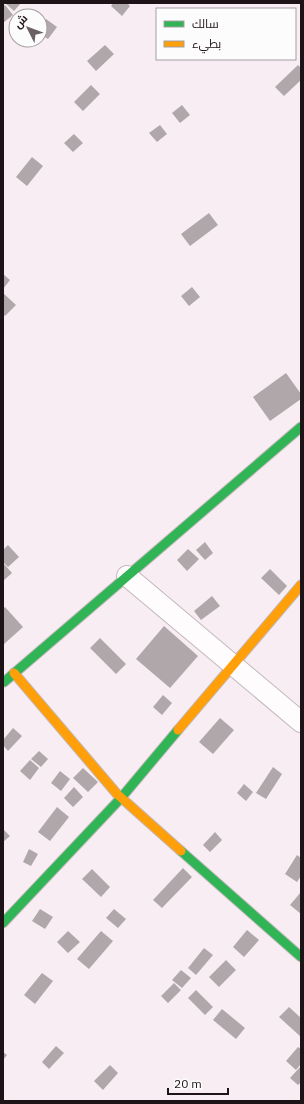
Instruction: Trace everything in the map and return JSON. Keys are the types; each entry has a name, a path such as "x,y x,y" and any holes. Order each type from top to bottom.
{"street":[{"path":"3,683 301,427"},
{"path":"127,576 301,722"},
{"path":"3,922 122,798 301,585"},
{"path":"14,673 122,798 301,958"}],"building":[{"path":"5,3 21,3 17,8 11,8"},
{"path":"113,3 127,3 130,6 122,16 111,6"},
{"path":"5,5 8,9 8,19 3,23 3,6"},
{"path":"48,20 57,27 48,39"},
{"path":"105,45 114,54 96,71 87,61"},
{"path":"298,65 301,68 301,80 284,96 275,87"},
{"path":"91,85 100,94 83,111 74,102"},
{"path":"182,105 190,115 180,123 172,113"},
{"path":"160,125 167,134 157,142 149,133"},
{"path":"74,134 83,143 73,152 64,143"},
{"path":"32,157 43,166 27,186 16,177"},
{"path":"209,213 218,225 190,246 181,234"},
{"path":"3,274 10,280 3,289"},
{"path":"192,287 200,297 189,306 181,296"},
{"path":"3,293 16,305 5,316 3,314"},
{"path":"286,373 301,394 301,399 270,421 253,397"},
{"path":"205,542 213,553 205,560 196,550"},
{"path":"8,545 19,557 8,567 3,562 3,550"},
{"path":"188,549 199,559 187,571 177,560"},
{"path":"3,563 12,573 3,581"},
{"path":"270,569 287,586 279,595 261,578"},
{"path":"212,596 220,606 201,620 194,611"},
{"path":"5,607 23,627 3,645 3,609"},
{"path":"164,626 198,656 170,688 136,659"},
{"path":"100,638 126,664 116,674 90,648"},
{"path":"163,695 172,703 162,715 153,707"},
{"path":"220,718 234,730 213,754 199,742"},
{"path":"13,728 22,736 8,751 3,745 3,740"},
{"path":"39,751 48,759 41,767 31,759"},
{"path":"30,760 39,768 30,780 20,771"},
{"path":"273,767 282,774 266,799 256,793"},
{"path":"83,768 98,782 88,792 73,778"},
{"path":"60,771 70,779 61,791 51,783"},
{"path":"244,784 253,792 246,801 237,793"},
{"path":"74,787 83,797 73,807 64,798"},
{"path":"57,807 69,817 50,841 38,832"},
{"path":"3,829 10,836 3,842"},
{"path":"215,832 222,840 210,852 203,845"},
{"path":"29,849 38,854 31,866 23,862"},
{"path":"297,855 301,858 301,876 297,882 285,874"},
{"path":"183,868 192,877 162,908 153,900"},
{"path":"92,869 110,887 101,897 82,879"},
{"path":"301,892 301,914 290,905"},
{"path":"40,909 53,917 45,929 32,921"},
{"path":"114,909 126,919 118,928 106,918"},
{"path":"247,930 259,940 244,957 233,947"},
{"path":"68,931 80,942 68,953 57,942"},
{"path":"101,931 113,941 89,969 77,959"},
{"path":"204,948 213,955 196,975 188,968"},
{"path":"226,960 236,970 219,987 209,977"},
{"path":"181,970 191,978 182,988 172,980"},
{"path":"42,973 53,981 35,1004 24,995"},
{"path":"174,983 181,990 168,1003 161,996"},
{"path":"196,990 213,1007 205,1015 188,998"},
{"path":"289,1007 301,1018 301,1037 279,1017"},
{"path":"222,1009 245,1028 236,1039 213,1020"},
{"path":"56,1046 64,1053 49,1069 42,1062"},
{"path":"298,1047 301,1049 301,1064 296,1070 286,1061"},
{"path":"3,1052 7,1055 3,1060"},
{"path":"110,1065 118,1073 103,1090 94,1081"},
{"path":"301,1066 301,1082 298,1085 290,1078"}],"traffic: fast":[{"path":"4,682 301,427"},
{"path":"3,923 121,798 178,730"},
{"path":"181,851 301,957"}],"traffic: slow":[{"path":"178,730 301,585"},
{"path":"14,673 117,794 181,851"}]}
